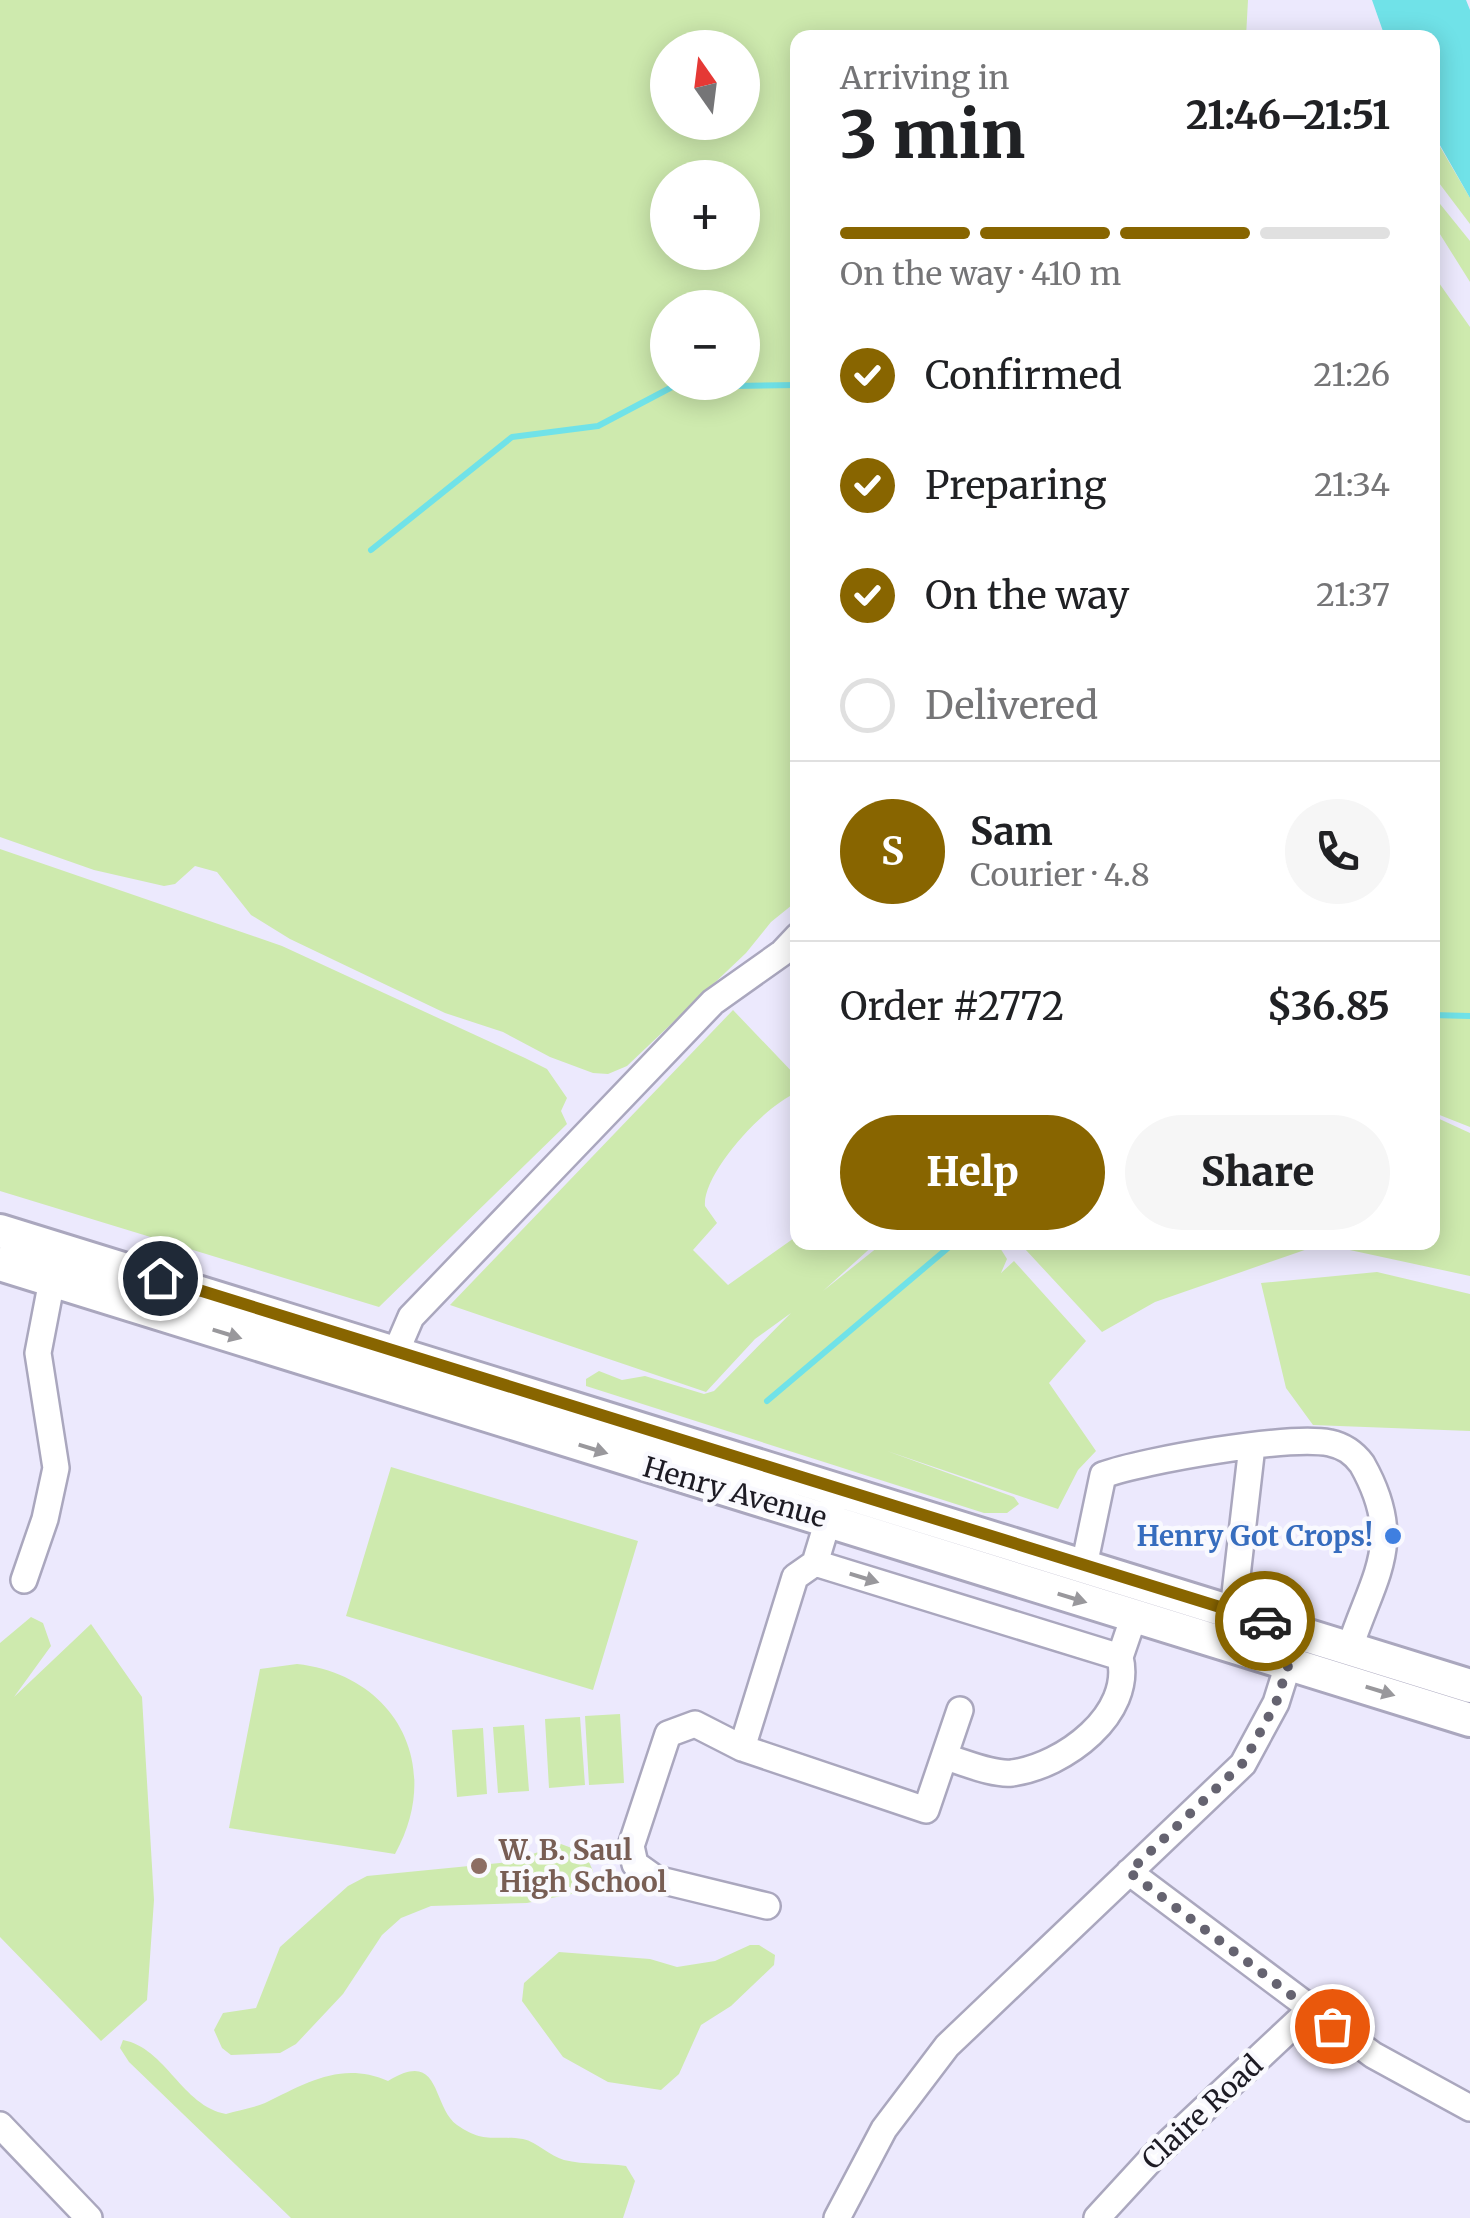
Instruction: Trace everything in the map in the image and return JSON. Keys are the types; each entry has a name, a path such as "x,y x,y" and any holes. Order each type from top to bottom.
{"main road":[{"name":"Henry Avenue","path":"0,1231 389,1368 833,1504 1084,1566 1233,1611 1294,1647 1470,1720"},
{"name":"Henry Avenue","path":"0,1264 389,1368"},
{"name":"Henry Avenue","path":"833,1504 1134,1616 1294,1647 1350,1648 1470,1686"}],"street":[{"path":"389,1368 411,1318 713,1002 790,950"},
{"path":"24,1580 54,1487 53,1447 38,1353 52,1280"},
{"path":"1084,1566 1103,1475 1135,1465 1252,1446 1332,1443 1355,1455 1368,1476 1385,1553 1350,1648"},
{"path":"1233,1611 1252,1446"},
{"path":"742,1748 795,1577 815,1564 833,1504"},
{"path":"815,1564 1120,1657"},
{"path":"944,1756 1007,1774 1042,1766 1107,1717 1123,1691 1120,1657 1134,1616"},
{"path":"837,2218 878,2138 927,2070 983,2009 1244,1762 1276,1703 1294,1647"},
{"path":"767,1906 656,1879 635,1864 632,1856 668,1734 695,1724 742,1748 926,1810 960,1710"},
{"path":"1129,1872 1390,2066 1470,2108"},
{"name":"Claire Road","path":"1097,2218 1154,2156 1311,2009"},
{"path":"0,2125 89,2218"}],"green space":[{"path":"0,0 1248,0 1246,30 790,30 790,907 627,1066 608,1074 593,1073 550,1057 503,1032 445,1013 290,939 251,915 217,872 195,866 175,884 164,886 94,870 0,837"},
{"path":"1440,147 1470,198 1470,224 1440,184"},
{"path":"1440,204 1470,241 1470,282 1440,234"},
{"path":"1440,284 1470,327 1470,1127 1440,1115"},
{"path":"0,849 282,946 525,1058 547,1069 567,1098 561,1111 567,1124 379,1307 0,1191"},
{"path":"733,1010 790,1070 790,1096 754,1124 725,1158 707,1192 705,1206 717,1223 693,1250 728,1285 790,1241 790,1250 868,1250 823,1291 874,1250 1001,1250 1007,1259 1001,1273 1014,1261 1086,1341 1049,1383 1096,1451 1078,1470 1058,1509 887,1451 1014,1497 1019,1504 1007,1513 984,1513 586,1386 586,1379 599,1371 622,1380 645,1376 704,1394 714,1391 791,1313 755,1339 706,1392 450,1305"},
{"path":"1440,1119 1470,1133 1470,1276 1350,1250 1440,1250"},
{"path":"1026,1250 1305,1250 1155,1302 1102,1332"},
{"path":"1377,1272 1470,1294 1470,1431 1313,1425 1286,1388 1261,1283"},
{"path":"391,1467 638,1541 593,1690 346,1616"},
{"path":"31,1617 43,1623 51,1646 14,1697 91,1624 142,1697 154,1900 147,2000 101,2041 0,1937 0,1643"},
{"path":"297,1664 332,1672 361,1686 384,1706 402,1730 412,1758 414,1789 409,1821 395,1854 229,1828 260,1669"},
{"path":"620,1714 624,1783 589,1785 585,1716"},
{"path":"580,1717 585,1785 549,1788 545,1719"},
{"path":"524,1725 529,1791 498,1793 493,1727"},
{"path":"483,1728 487,1794 457,1797 452,1730"},
{"path":"561,1844 585,1853 593,1871 581,1892 527,1903 431,1906 401,1918 382,1935 343,1994 296,2044 280,2053 231,2055 222,2048 214,2030 223,2013 256,2008 280,1947 348,1886 367,1876 510,1862"},
{"path":"750,1945 759,1945 775,1955 774,1965 731,2006 701,2025 679,2074 661,2090 608,2082 563,2057 522,2001 524,1983 559,1952 650,1959 677,1967 715,1961"},
{"path":"123,2040 151,2054 197,2100 226,2114 260,2105 325,2077 355,2073 388,2081 418,2071 427,2075 449,2116 466,2131 482,2137 523,2139 564,2160 626,2166 635,2181 623,2218 291,2218 129,2062 120,2048"}],"water":[{"path":"1372,0 1466,0 1470,10 1470,198 1440,145 1440,30 1383,30"}],"waterway":[{"path":"371,550 512,437 598,426 672,387 790,385"},
{"path":"1440,1015 1470,1016"},
{"path":"767,1401 946,1250"}],"way so far":[{"path":"1265,1621 1299,1632 1262,1733 1230,1778 1129,1872 1332,2026"}],"place":[{"name":"Henry Got Crops!","path":"1393,1536"},
{"name":"W. B. Saul High School","path":"479,1866"}],"route":[{"path":"160,1278 1265,1621"}]}
